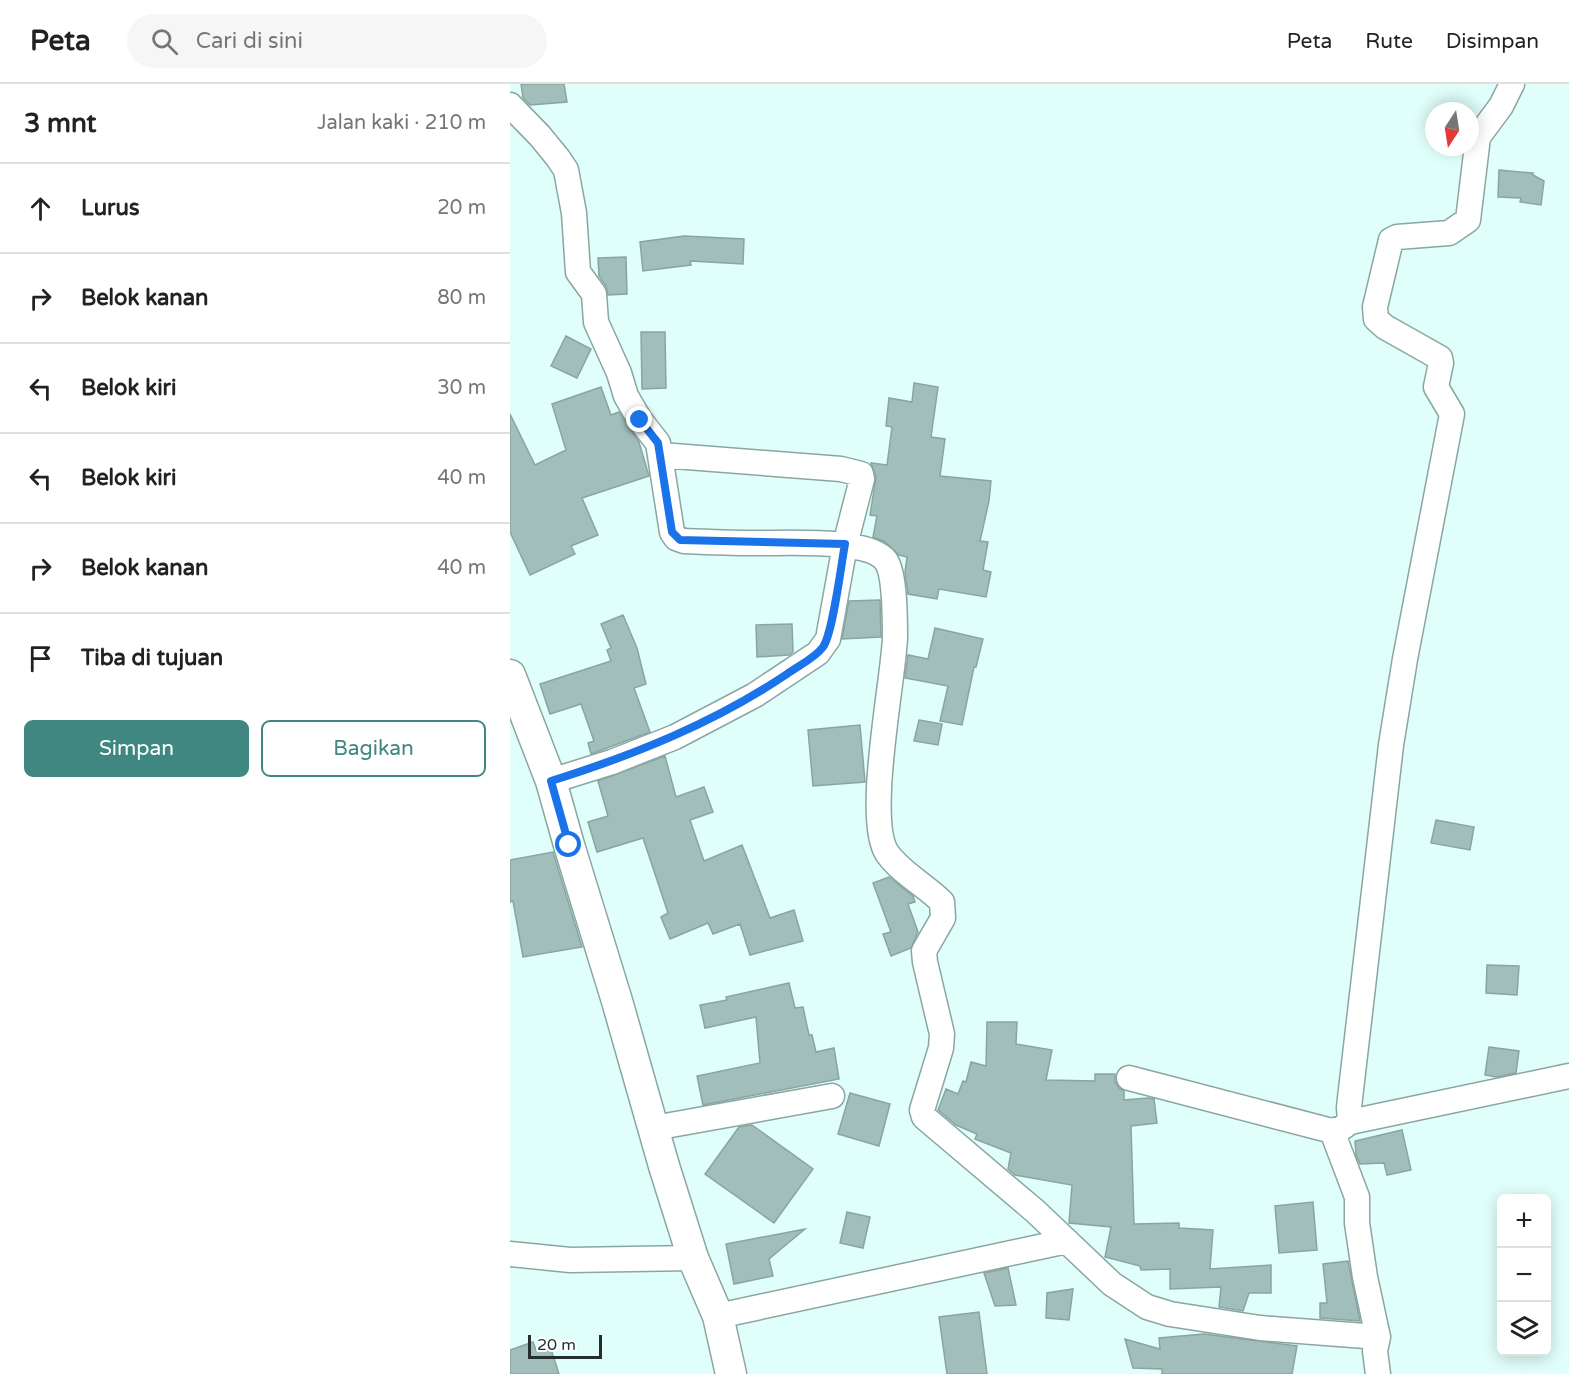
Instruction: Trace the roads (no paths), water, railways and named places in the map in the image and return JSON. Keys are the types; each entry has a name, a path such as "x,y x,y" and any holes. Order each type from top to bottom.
{"street":[{"path":"1378,1374 1376,1351 1378,1337 1357,1223 1357,1197 1341,1127 1349,1107 1391,745 1405,659 1452,414 1436,387 1440,358 1384,327 1376,319 1375,307 1391,240 1449,233 1468,220 1478,137 1501,106 1512,84"},
{"path":"510,105 552,150 566,170 574,213 578,272 594,294 596,322 619,373 626,396 640,420 653,435 661,455 672,532 680,540 845,544 870,552 884,559 888,564 895,613 894,649 879,802 882,837 886,851 896,864 942,902 943,918 924,951 942,1034 941,1048 922,1110 924,1117 1067,1241 1112,1284 1147,1306 1170,1314 1260,1328 1378,1337"},
{"path":"551,781 612,762 675,737 755,695 818,653 828,639 845,544 862,478 854,472 661,455"},
{"path":"510,675 551,781 693,1258 718,1316 731,1374"},
{"path":"1129,1078 1341,1127 1569,1076"},
{"path":"654,1128 831,1096"},
{"path":"718,1316 1067,1241"},
{"path":"510,1254 570,1260 693,1258"}]}
